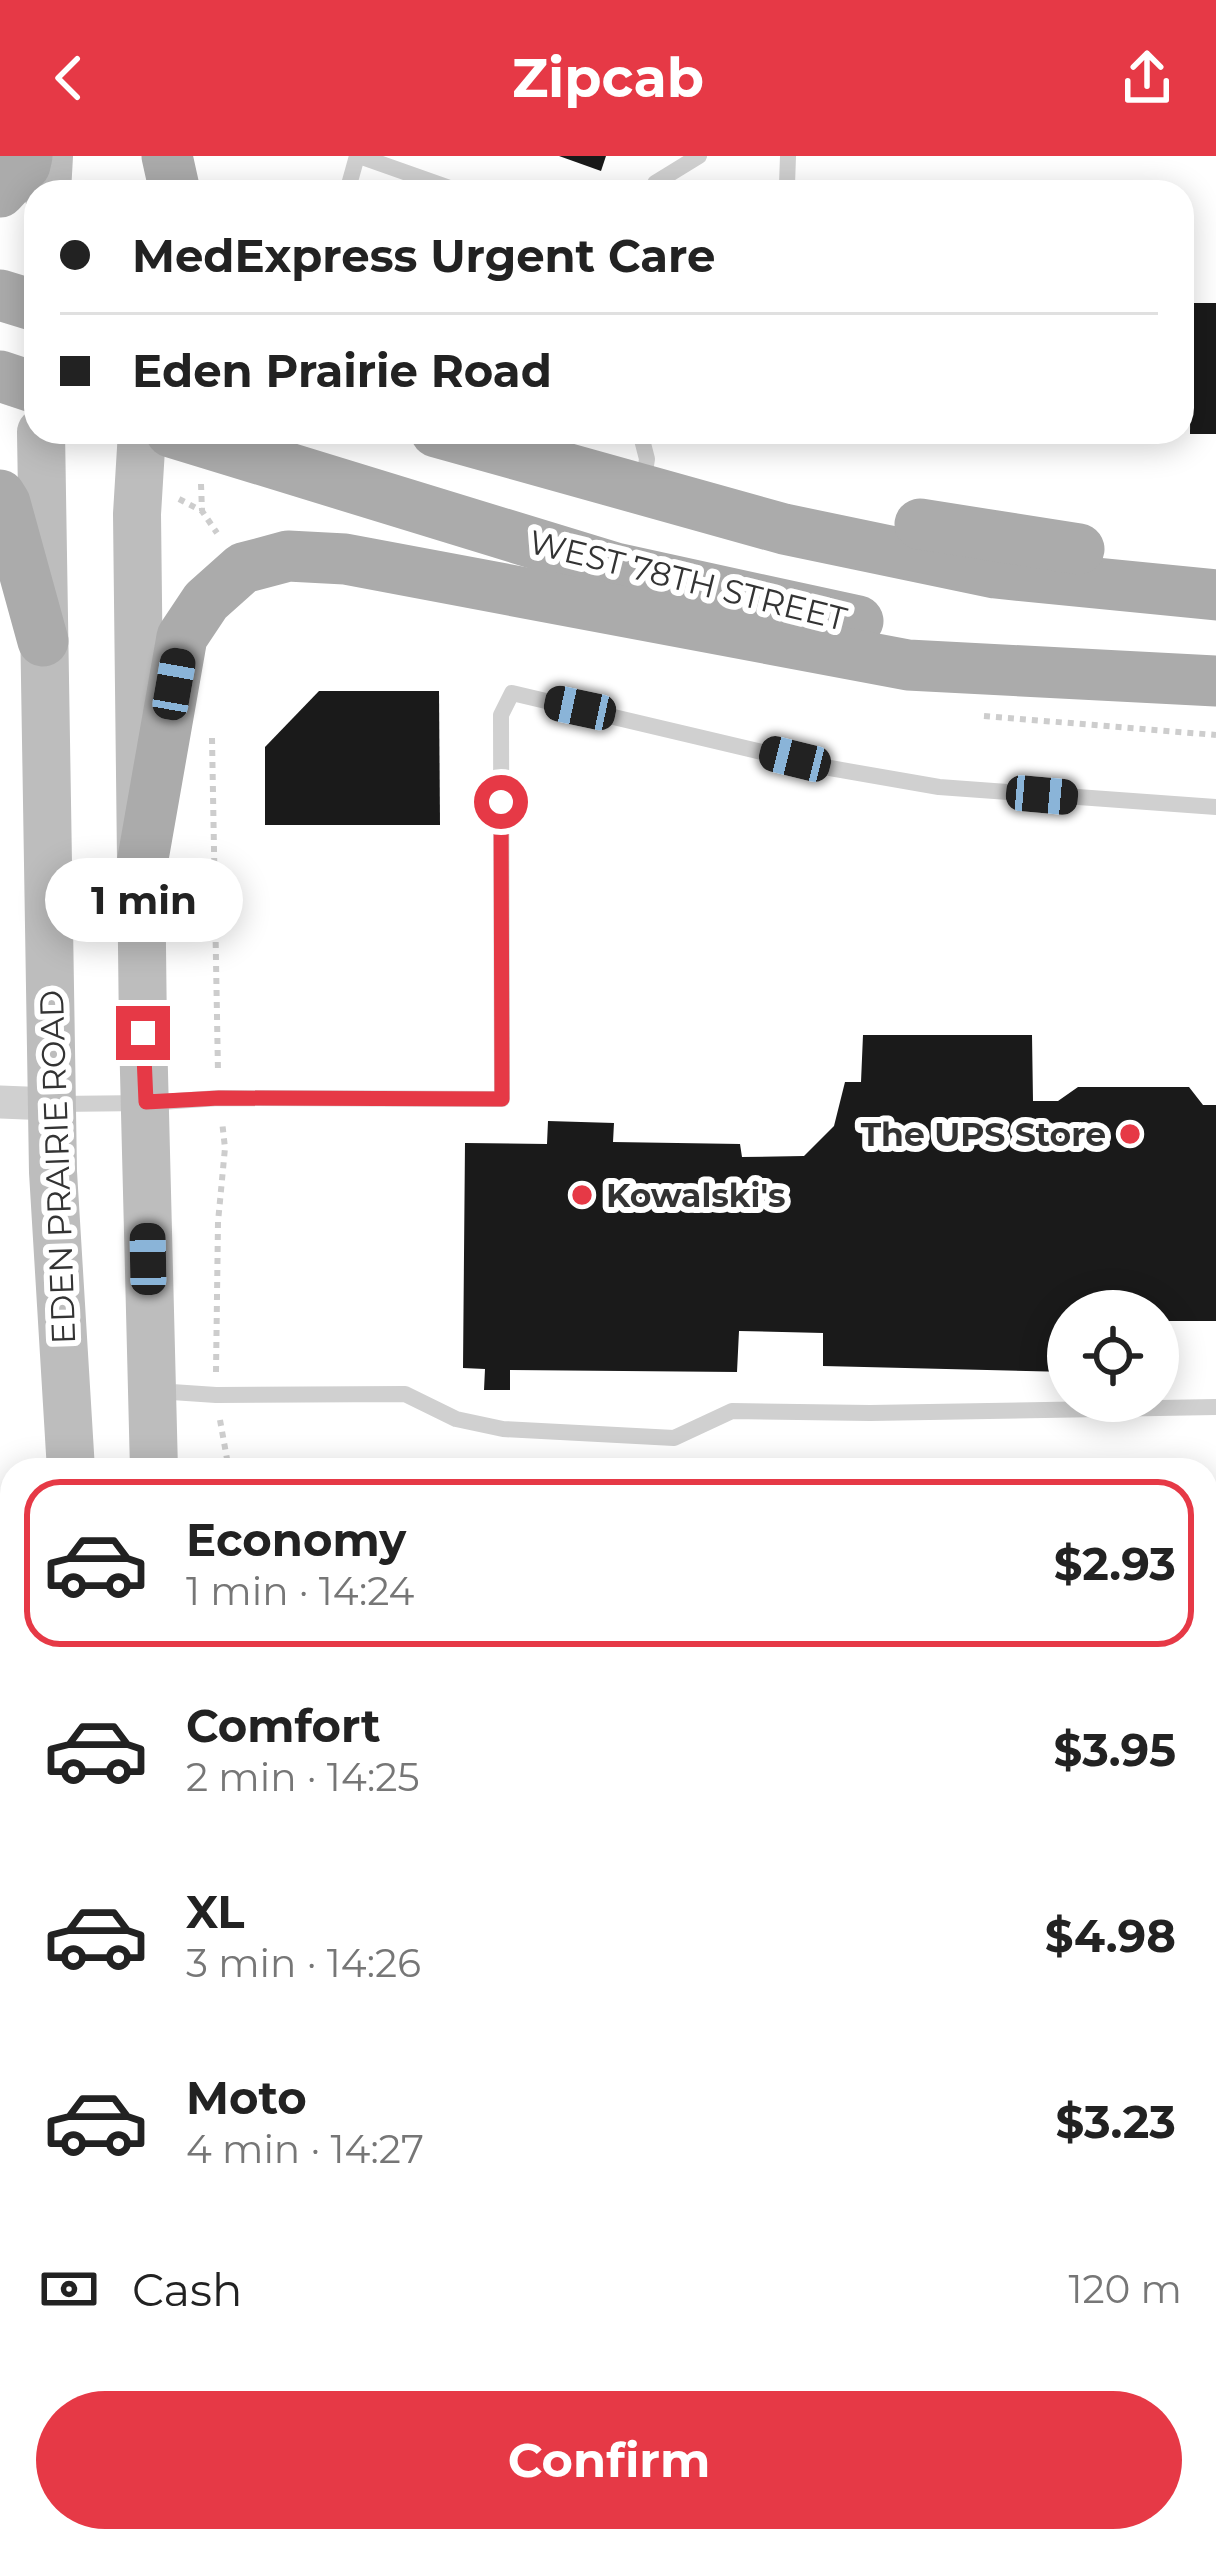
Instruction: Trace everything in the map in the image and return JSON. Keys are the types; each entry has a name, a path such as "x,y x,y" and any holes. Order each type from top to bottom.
{"main road":[{"path":"0,192 25,165 27,156"},
{"name":"EDEN PRAIRIE ROAD","path":"41,444 53,1172 69,1458"},
{"path":"141,444 137,514 141,870 153,1458"},
{"name":"WEST 78TH STREET","path":"210,444 615,568 1014,652 1216,681"},
{"path":"522,444 643,461 784,529 995,573 1216,595"},
{"path":"584,444 882,518 1216,571"},
{"path":"0,495 43,641"},
{"path":"141,870 182,637 206,601 243,568 288,556 345,559 908,665 1216,681"}],"street":[{"path":"0,1102 52,1104"}],"lane":[{"path":"358,156 427,180"},
{"path":"661,180 698,156"},
{"path":"52,1104 219,1098 502,1099 501,715 512,693 830,768 939,787 1216,807"},
{"path":"150,1391 404,1394 456,1419 503,1429 674,1438 732,1411 1216,1407"}],"path":[{"path":"212,729 219,1098 225,1148 218,1222 216,1395 227,1458"}],"building":[{"path":"559,156 606,156 601,171"},
{"path":"1194,303 1216,303 1216,434 1194,434"},
{"path":"319,691 439,691 440,825 265,825 265,747"},
{"path":"863,1035 1032,1035 1033,1101 1058,1101 1078,1087 1189,1087 1203,1105 1216,1105 1216,1321 1179,1321 1179,1290 1047,1290 1047,1371 823,1366 823,1333 739,1331 737,1372 510,1370 510,1390 484,1390 485,1369 463,1368 465,1143 547,1144 548,1121 614,1123 613,1142 740,1144 742,1157 804,1156 834,1126 845,1082 861,1082"}],"place":[{"name":"The UPS Store","path":"1130,1134"},
{"name":"Kowalski's","path":"582,1195"}],"route":[{"path":"143,1033 146,1102 502,1099 501,802"}]}
